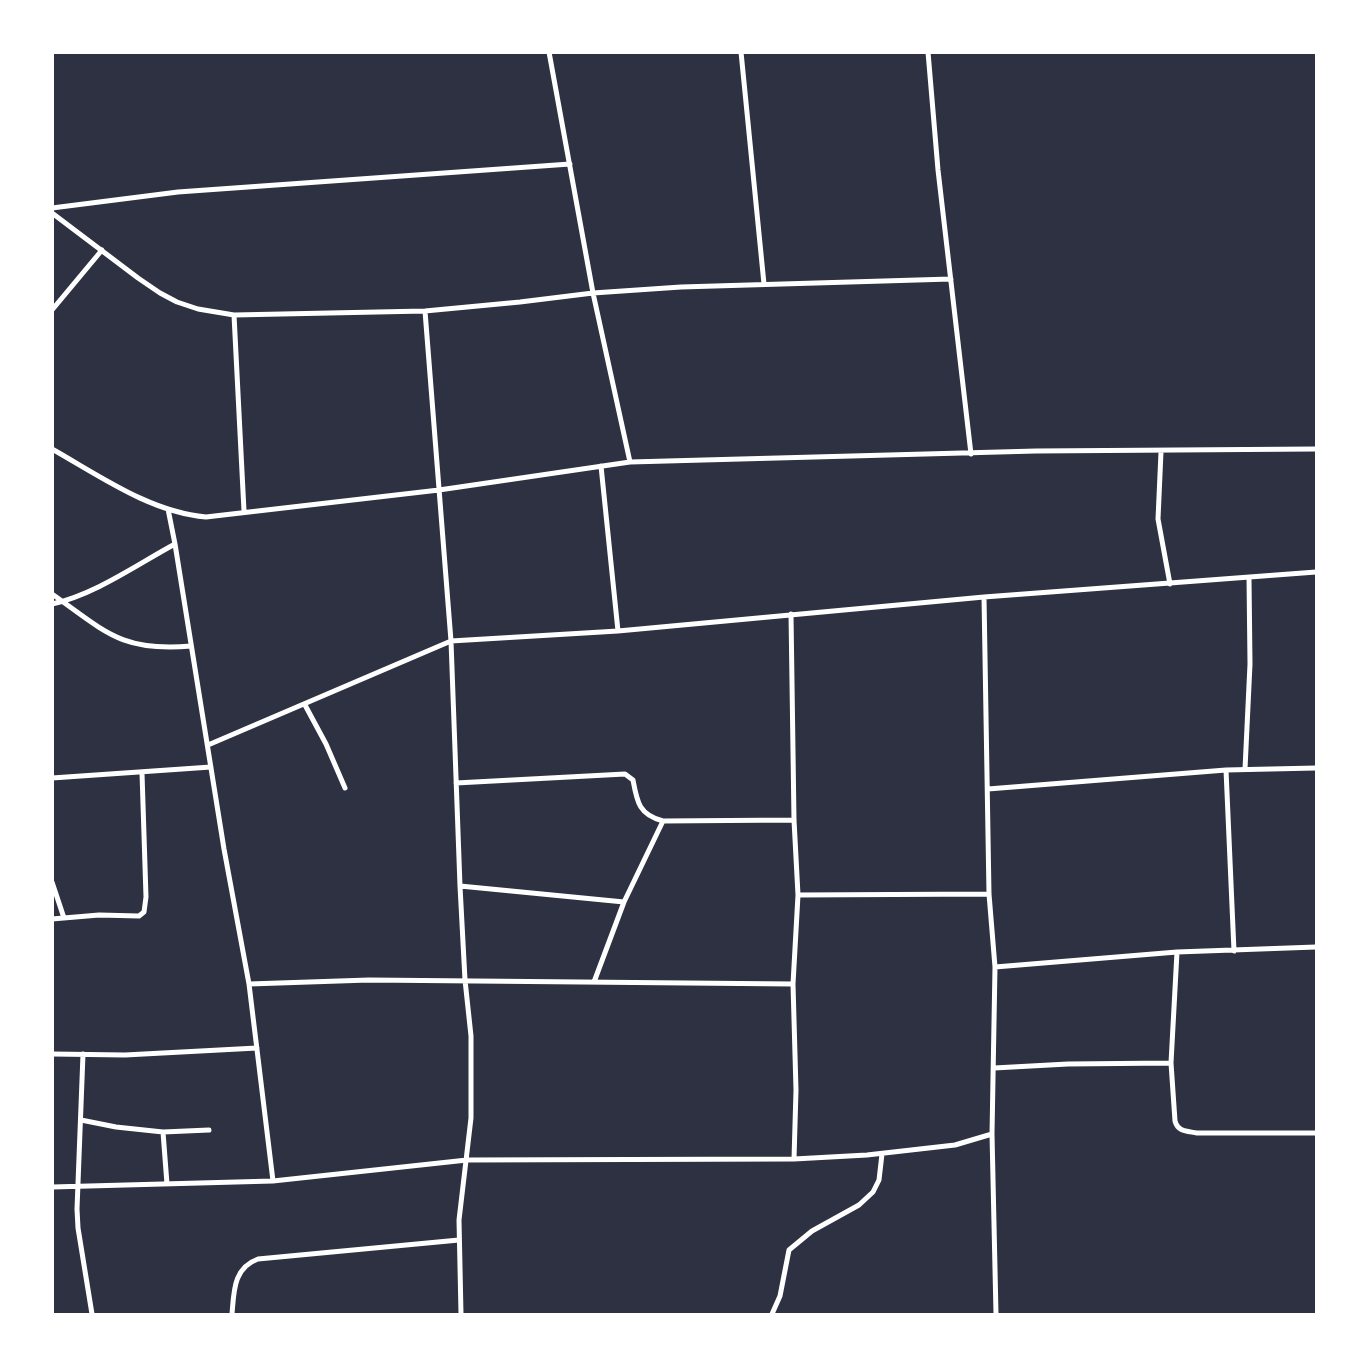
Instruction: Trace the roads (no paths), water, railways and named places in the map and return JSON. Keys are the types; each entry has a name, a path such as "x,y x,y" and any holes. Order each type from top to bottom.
{"street":[{"path":"549,52 593,293 630,462"},
{"path":"741,52 764,284"},
{"path":"928,52 938,170 971,454"},
{"path":"52,208 178,192 570,164"},
{"path":"52,213 138,278 177,302 198,309 234,315 425,311 593,293 764,284 951,279"},
{"path":"52,310 102,250"},
{"path":"425,311 451,641 460,886 465,980 471,1036 472,1095 460,1203 461,1314"},
{"path":"234,315 244,511"},
{"path":"52,449 135,494 168,509 206,517 439,490 630,462 811,456 1317,449"},
{"path":"1161,452 1158,519 1170,584"},
{"path":"601,466 618,631"},
{"path":"168,509 226,860 249,984 273,1181"},
{"path":"52,604 63,602 104,584 175,544"},
{"path":"208,745 451,641 618,631 984,597 1317,572"},
{"path":"1245,769 1250,664 1249,578"},
{"path":"52,594 107,634 119,640 156,647 191,645"},
{"path":"984,597 989,894 995,967 993,1134 996,1314"},
{"path":"791,614 794,820 798,895 793,984 796,1090 794,1160"},
{"path":"305,705 326,744 345,788"},
{"path":"52,778 211,767"},
{"path":"988,789 1226,770 1317,768"},
{"path":"1226,770 1234,951"},
{"path":"52,919 99,915 139,916 145,911 142,773"},
{"path":"456,783 625,774 633,780 635,798 640,806 650,816 663,821 794,820"},
{"path":"594,982 624,902 663,821"},
{"path":"52,882 64,918"},
{"path":"460,886 624,902"},
{"path":"798,895 989,894"},
{"path":"995,967 1177,952 1317,947"},
{"path":"1177,952 1171,1063 1175,1121 1182,1130 1197,1133 1317,1133"},
{"path":"249,984 369,980 793,984"},
{"path":"52,1054 137,1055 257,1048"},
{"path":"83,1054 78,1228 92,1314"},
{"path":"994,1068 1068,1064 1171,1063"},
{"path":"81,1120 116,1127 163,1132 209,1130"},
{"path":"163,1132 167,1184"},
{"path":"52,1187 273,1181 466,1160 794,1160 882,1154 955,1145 993,1134"},
{"path":"772,1314 780,1296 785,1259 789,1250 812,1231 859,1205 873,1192 879,1180 882,1154"},
{"path":"232,1314 238,1274 246,1265 258,1259 459,1240"}]}
